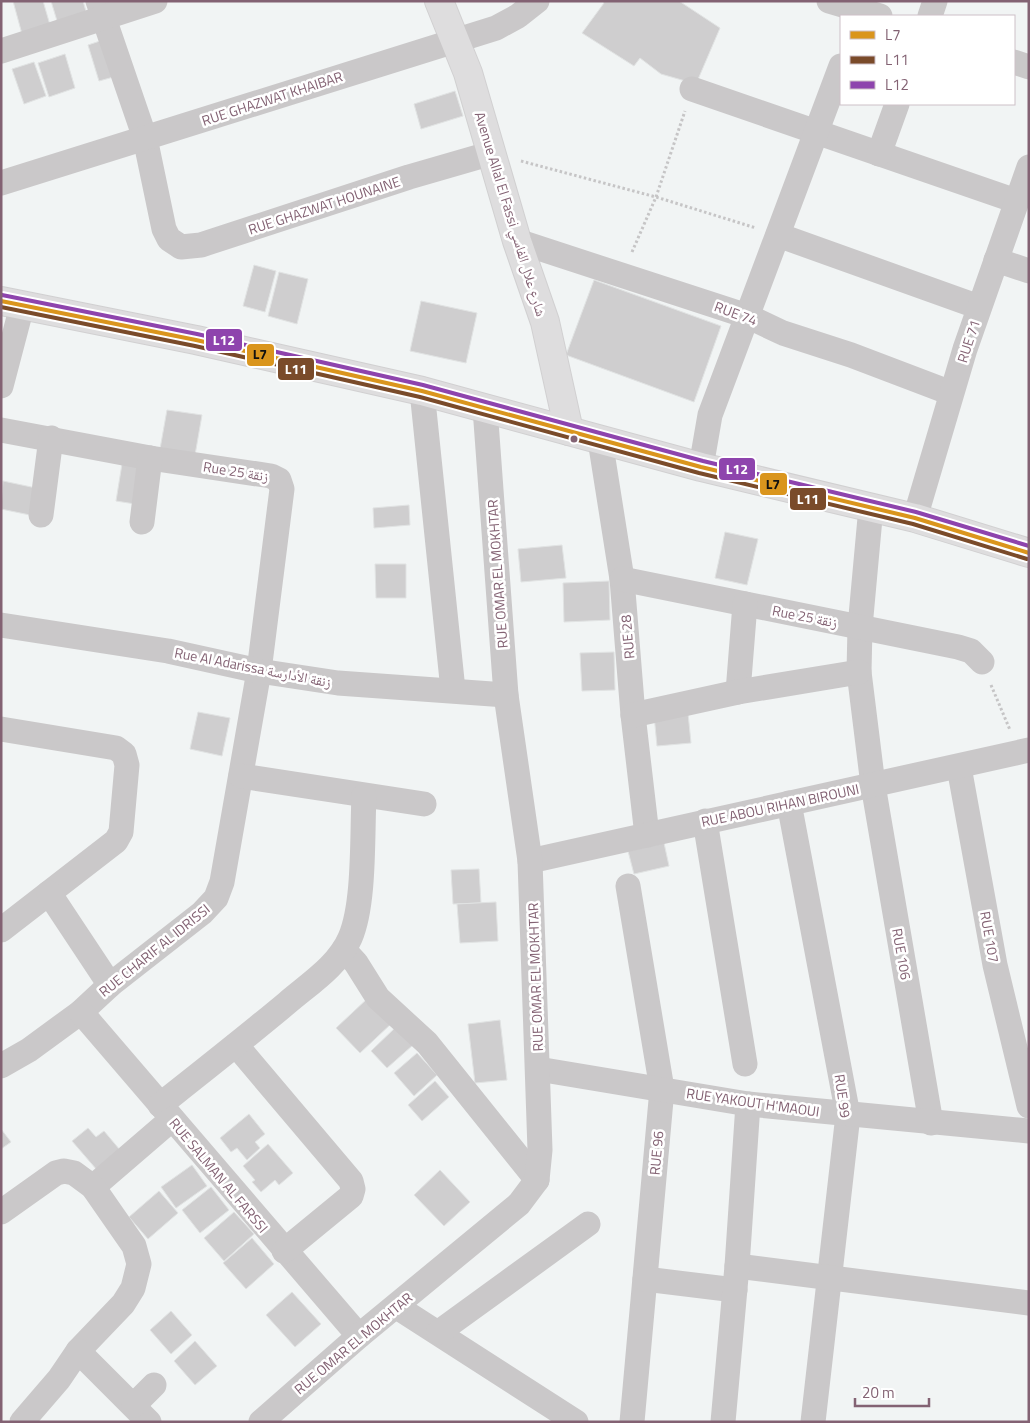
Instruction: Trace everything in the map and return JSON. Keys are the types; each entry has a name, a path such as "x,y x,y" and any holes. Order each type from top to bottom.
{"main road":[{"name":"Avenue Allal El Fassi شارع علال الفاسي","path":"440,1 456,40 492,153 517,241 545,322 569,431"},
{"path":"12,303 196,340 422,391 701,467 915,518 1029,553"}],"street":[{"path":"1,51 101,10 155,1"},
{"name":"RUE GHAZWAT KHAIBAR","path":"1,183 496,28 518,16 537,1"},
{"path":"930,15 935,1"},
{"path":"835,2 867,14"},
{"path":"101,10 145,138"},
{"path":"1015,62 1029,67"},
{"path":"701,467 710,415 840,69"},
{"path":"692,89 1016,200"},
{"path":"879,154 897,105"},
{"name":"RUE GHAZWAT HOUNAINE","path":"145,138 164,229 175,245 188,248 361,192 492,153"},
{"name":"RUE 71","path":"915,518 951,394 979,307 1028,171"},
{"path":"778,235 979,307"},
{"name":"RUE 74","path":"517,241 747,316 782,332 851,355 951,394"},
{"path":"996,260 1029,271"},
{"path":"1,386 12,303"},
{"path":"422,391 453,690"},
{"name":"RUE OMAR EL MOKHTAR","path":"269,1419 359,1336 519,1204 537,1180 540,1150 530,861 506,695 485,408"},
{"name":"Rue 25 زنقة","path":"1,430 150,458 271,476 280,482 282,489 259,671"},
{"path":"41,515 51,438"},
{"name":"RUE 28","path":"600,440 622,579 633,715 648,835"},
{"path":"142,522 150,458"},
{"name":"RUE 106","path":"871,507 860,627 859,672 874,785 931,1123"},
{"name":"Rue 25 زنقة","path":"622,579 958,647 971,651 982,662"},
{"path":"738,692 745,604"},
{"name":"Rue Al Adarissa زنقة الأدارسة","path":"1,625 168,651 259,671 338,683 506,695"},
{"name":"RUE CHARIF AL IDRISSI","path":"1,1066 29,1050 81,1012 110,985 202,913 216,898 222,882 259,671"},
{"path":"633,715 738,692 859,672"},
{"path":"1,729 116,748 126,758 119,838 111,847 1,930"},
{"name":"RUE ABOU RIHAN BIROUNI","path":"530,861 1024,752"},
{"name":"RUE 107","path":"959,767 994,965 1029,1106"},
{"path":"241,776 424,804"},
{"path":"93,1187 166,1112 236,1045 328,968 344,950 353,929 358,902 364,796"},
{"name":"RUE 99","path":"789,803 848,1115 813,1422"},
{"path":"705,821 745,1064"},
{"name":"RUE 96","path":"628,886 662,1088 632,1422"},
{"path":"49,893 110,985"},
{"path":"344,950 356,963 378,998 427,1043 537,1180"},
{"name":"RUE SALMAN AL FARSSI","path":"81,1012 284,1251 359,1336"},
{"path":"236,1045 351,1181 353,1189 351,1196 284,1251"},
{"name":"RUE YAKOUT H'MAOUI","path":"538,1069 662,1088 748,1104 1029,1131"},
{"path":"723,1422 737,1266 748,1104"},
{"path":"1,1212 56,1173 64,1171 74,1173 93,1187 134,1246 139,1264 133,1288 122,1304 78,1351 59,1379 22,1422"},
{"path":"439,1332 588,1224"},
{"path":"737,1266 1029,1303"},
{"path":"645,1279 735,1290"},
{"path":"397,1306 576,1422"},
{"path":"78,1351 141,1413 154,1385"}],"path":[{"path":"623,275 656,197 692,89"},
{"path":"492,153 656,197 778,235"},
{"path":"982,662 1024,752"}],"building":[{"path":"13,1 43,1 50,25 22,34"},
{"path":"51,1 83,1 87,15 58,24"},
{"path":"602,1 679,1 720,28 696,84 661,74 640,58 634,66 582,33 604,3"},
{"path":"106,39 117,76 99,81 88,45"},
{"path":"65,54 75,88 49,97 38,63"},
{"path":"34,62 46,96 24,104 12,69"},
{"path":"455,91 463,116 421,129 414,104"},
{"path":"254,265 276,271 265,312 243,306"},
{"path":"279,272 308,279 297,324 268,316"},
{"path":"594,280 721,326 694,402 566,355"},
{"path":"421,301 477,313 466,363 410,351"},
{"path":"167,410 202,415 195,455 160,449"},
{"path":"122,464 142,467 135,504 116,501"},
{"path":"3,481 36,488 30,515 1,509"},
{"path":"409,505 410,525 374,528 373,508"},
{"path":"725,532 758,539 747,585 715,578"},
{"path":"562,545 566,578 521,582 518,549"},
{"path":"375,564 406,564 406,598 376,598"},
{"path":"609,581 610,620 564,622 563,583"},
{"path":"614,652 615,690 582,691 580,653"},
{"path":"198,712 230,718 222,756 190,749"},
{"path":"688,713 691,743 657,746 654,715"},
{"path":"664,843 669,866 634,874 628,851"},
{"path":"479,869 481,903 453,904 451,870"},
{"path":"496,902 498,941 460,943 457,904"},
{"path":"368,998 392,1023 360,1053 336,1028"},
{"path":"500,1020 507,1080 475,1083 468,1024"},
{"path":"396,1027 413,1045 387,1068 371,1051"},
{"path":"417,1053 437,1075 414,1096 394,1073"},
{"path":"435,1081 449,1097 422,1121 408,1105"},
{"path":"249,1114 265,1134 255,1142 260,1148 247,1160 237,1148 231,1152 220,1138"},
{"path":"88,1128 96,1137 104,1131 120,1150 97,1170 72,1141"},
{"path":"1,1129 11,1142 1,1149"},
{"path":"268,1144 293,1173 279,1185 275,1180 261,1192 252,1182 255,1180 243,1166"},
{"path":"192,1165 207,1186 176,1208 161,1187"},
{"path":"440,1170 470,1202 444,1226 414,1195"},
{"path":"211,1187 229,1210 200,1233 182,1210"},
{"path":"159,1191 178,1213 148,1239 129,1217"},
{"path":"234,1212 254,1234 224,1261 204,1238"},
{"path":"252,1238 274,1264 246,1289 223,1263"},
{"path":"292,1292 321,1324 295,1347 266,1315"},
{"path":"171,1311 192,1335 171,1354 150,1330"},
{"path":"195,1341 217,1366 195,1385 174,1361"}],"transit line":[{"name":"L12","path":"2,295 197,334 423,385 703,461 916,512 1029,546"},
{"name":"L7","path":"1,301 196,340 422,391 701,467 915,518 1029,553"},
{"name":"L11","path":"1,307 195,346 420,397 699,473 913,524 1027,559"}]}
